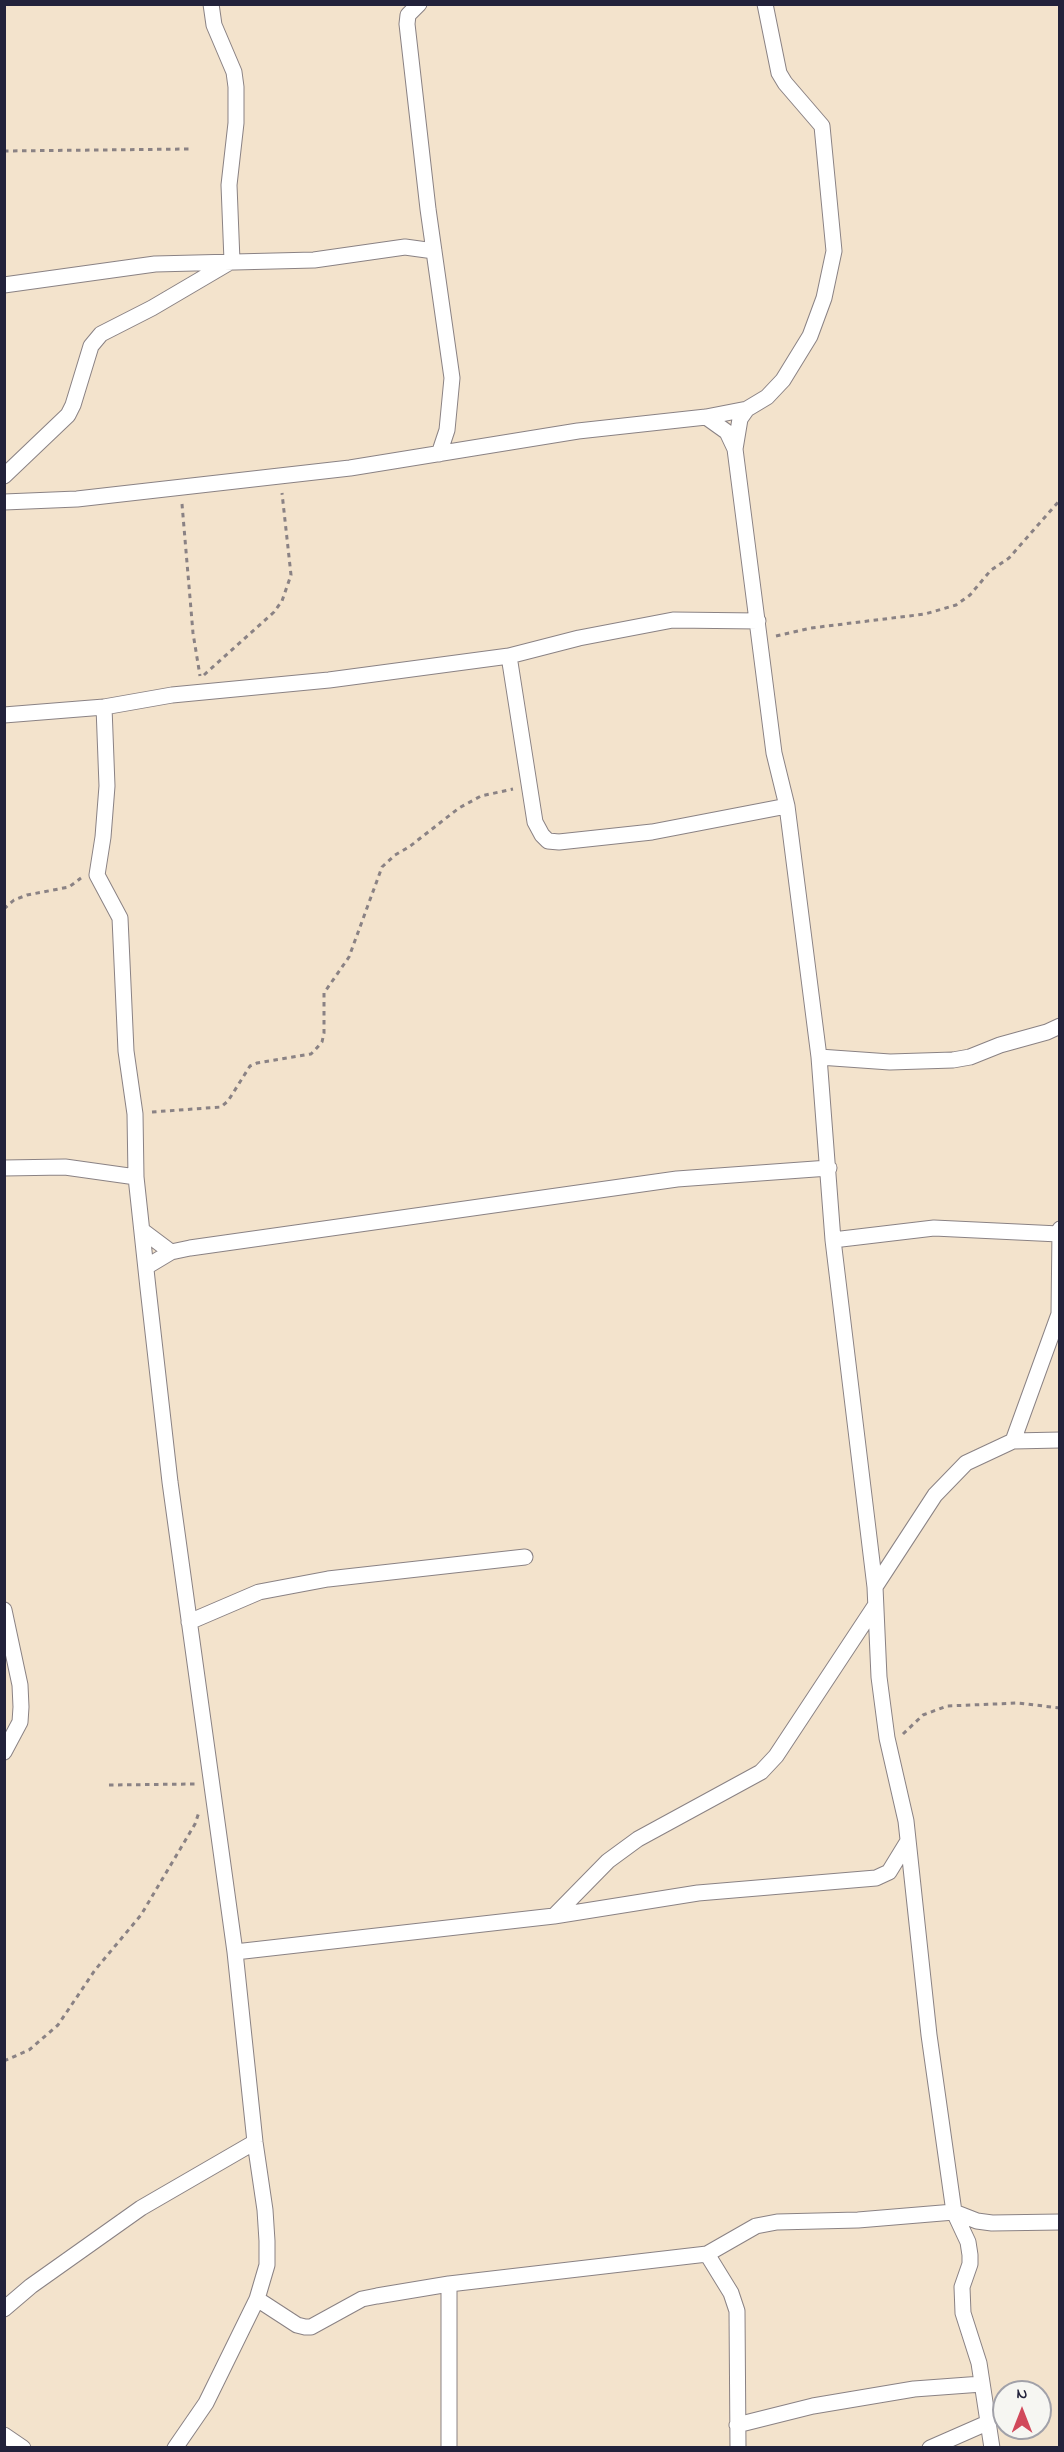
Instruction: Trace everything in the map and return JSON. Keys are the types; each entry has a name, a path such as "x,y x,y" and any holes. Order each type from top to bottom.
{"street":[{"path":"211,4 214,25 234,72 236,87 236,123 230,185 232,261"},
{"path":"419,4 406,12 434,251 452,378 447,430 439,453"},
{"path":"4,501 77,499 280,474 350,468 578,431 706,417 747,409 767,397 783,380 810,336 824,298 834,250 822,126 779,73 765,4"},
{"path":"5,285 155,264 314,260 405,247 434,251"},
{"path":"4,476 68,415 91,346 101,334 152,308 232,261"},
{"path":"747,409 740,419 735,449 774,753 787,806 819,1057 833,1240 875,1587 879,1677 891,1755 909,1841 929,2035 954,2212 968,2242 970,2255 970,2264 962,2287 963,2313 979,2363 992,2448"},
{"path":"706,417 726,432 735,449"},
{"path":"4,715 104,708 172,695 329,680 509,656 579,638 673,620 758,621"},
{"path":"509,656 535,822 548,841 559,842 687,827 787,806"},
{"path":"104,708 107,786 98,880 120,918 126,1051 135,1114 136,1177 170,1482 235,1952 267,2241 267,2265 257,2300 206,2403 175,2448"},
{"path":"819,1057 890,1062 952,1060 970,1057 1059,1026"},
{"path":"4,1168 65,1167 136,1177"},
{"path":"146,1267 171,1252 677,1179 828,1168"},
{"path":"833,1240 934,1228 1059,1231 1059,1314 1013,1441"},
{"path":"142,1231 171,1252"},
{"path":"875,1587 935,1495 966,1463 1013,1441 1059,1440"},
{"path":"189,1622 259,1592 328,1579 525,1557"},
{"path":"554,1916 608,1862 638,1839 761,1772 776,1756 875,1606"},
{"path":"4,1610 20,1685 21,1707 20,1722 4,1752"},
{"path":"235,1952 554,1916 698,1893 876,1878 890,1872 909,1841"},
{"path":"4,2309 31,2286 141,2208 255,2142"},
{"path":"257,2300 305,2328 362,2300 449,2284 707,2254 756,2226 777,2222 858,2220 954,2212 977,2221 992,2223 1059,2222"},
{"path":"707,2254 731,2293 737,2311 738,2448"},
{"path":"449,2284 449,2448"},
{"path":"737,2425 813,2406 914,2389 982,2384"},
{"path":"930,2448 987,2423"},
{"path":"4,2435 23,2448"}],"path":[{"path":"4,151 190,149"},
{"path":"181,487 193,633 201,678 274,612 290,583 280,474"},
{"path":"760,640 811,628 925,614 956,605 970,595 991,570 1009,558 1059,500"},
{"path":"135,1114 221,1107 228,1101 250,1066 311,1054 321,1042 324,1033 324,993 349,957 382,867 394,855 409,847 459,808 481,796 529,785"},
{"path":"4,909 14,900 27,895 69,887 80,880 101,852"},
{"path":"891,1755 904,1732 923,1715 946,1706 1018,1703 1059,1708"},
{"path":"109,1785 212,1784"},
{"path":"4,2061 29,2050 58,2025 95,1970 141,1915 195,1824 200,1807"}]}
